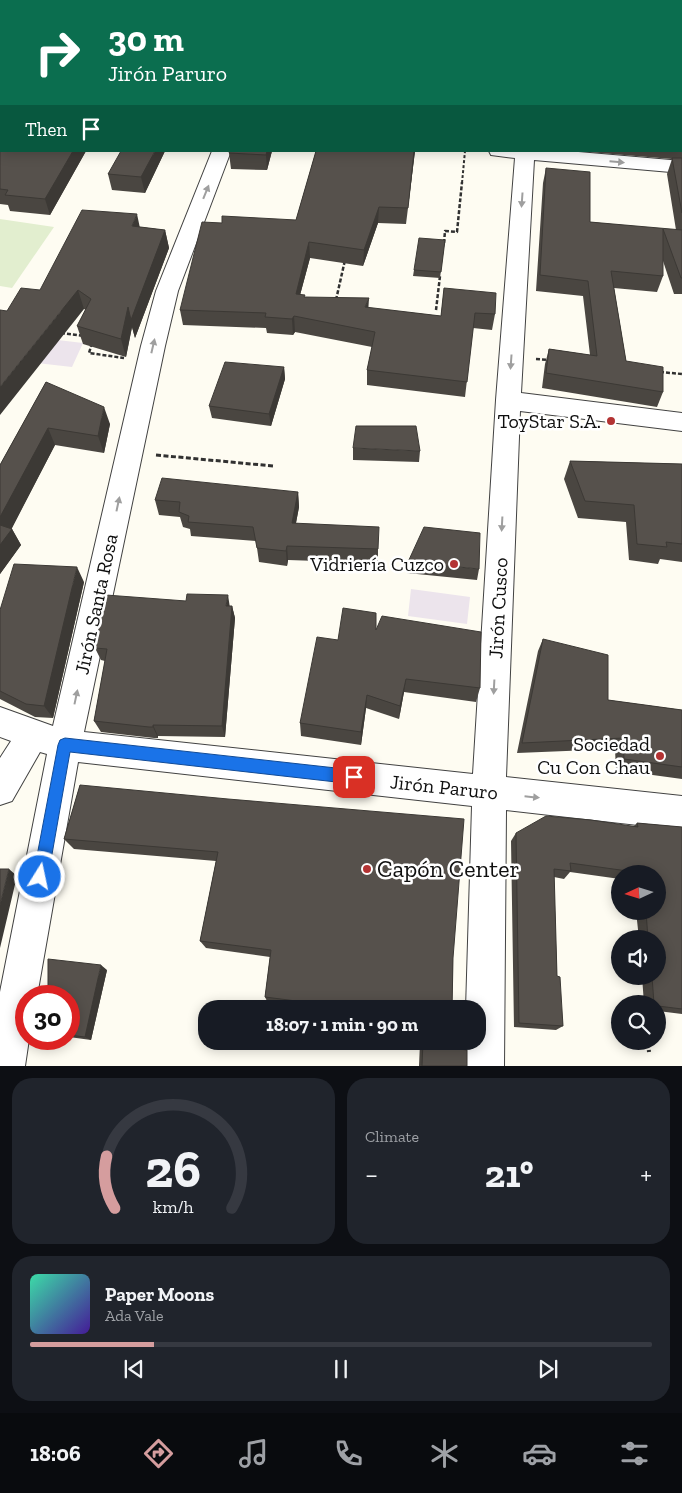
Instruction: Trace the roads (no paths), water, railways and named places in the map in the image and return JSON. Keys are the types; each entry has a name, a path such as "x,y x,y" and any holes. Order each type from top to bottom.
{"street":[{"name":"Jirón Santa Rosa","path":"5,1066 49,739 130,453 167,291 222,152"},
{"path":"516,152 682,167"},
{"name":"Jirón Cusco","path":"484,1066 489,792 511,356 516,152"},
{"path":"508,400 682,422"},
{"name":"Jirón Paruro","path":"0,722 49,739 489,792 682,813"},
{"path":"0,789 49,739"}],"place":[{"name":"ToyStar S.A.","path":"611,421"},
{"name":"Vidriería Cuzco","path":"454,564"},
{"name":"Sociedad Cu Con Chau","path":"660,756"},
{"name":"Capón Center","path":"367,869"}]}
